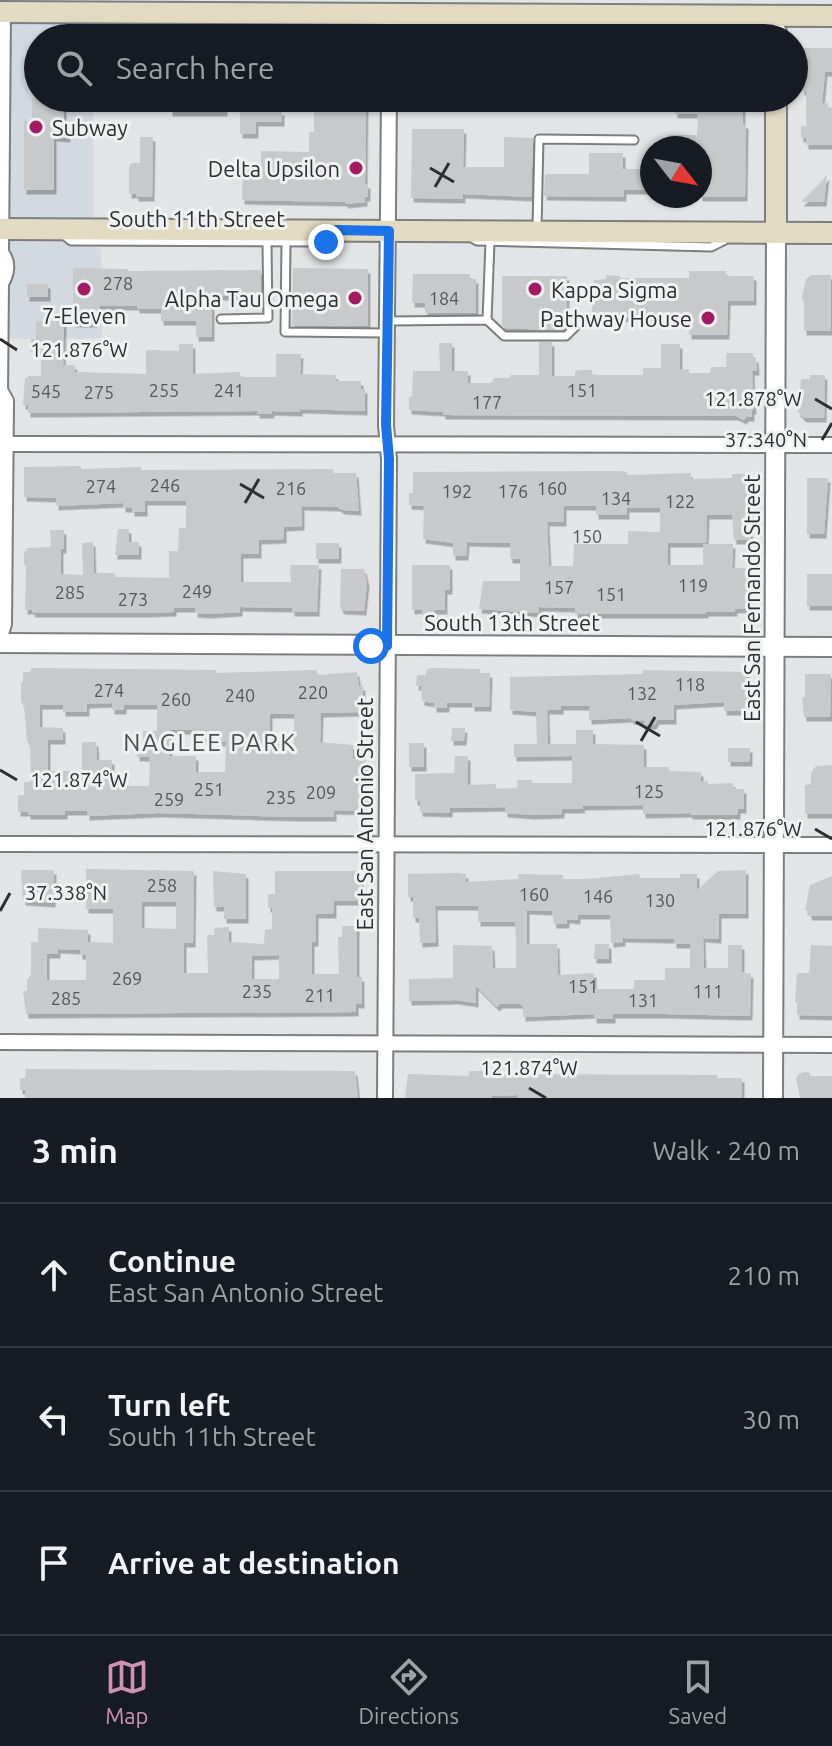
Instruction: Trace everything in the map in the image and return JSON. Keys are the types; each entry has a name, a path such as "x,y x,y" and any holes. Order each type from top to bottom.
{"main road":[{"path":"2,12 160,6 390,13 563,7 620,14 732,8 779,17 832,16"},
{"name":"East San Fernando Street","path":"776,112 776,233"},
{"name":"South 11th Street","path":"0,229 831,234"}],"street":[{"path":"0,637 4,624 6,444 6,401 0,392 0,282 6,275 0,229 2,12"},
{"path":"390,13 390,24"},
{"name":"East San Antonio Street","path":"385,1098 389,112"},
{"name":"East San Fernando Street","path":"773,1098 776,233"},
{"path":"6,444 832,445"},
{"name":"South 13th Street","path":"0,643 832,647"},
{"path":"0,844 832,845"},
{"path":"0,1042 832,1045"}],"lane":[{"path":"620,14 620,24"},
{"path":"537,230 539,139 634,140"},
{"name":"South 11th Street","path":"56,229 71,241 267,242 326,242 336,230"},
{"name":"South 11th Street","path":"462,231 477,241 490,242 711,247 737,233"},
{"path":"221,319 268,318 267,242"},
{"path":"286,242 285,332 487,320 504,336 566,336 579,323"},
{"path":"487,320 490,242"}],"shaded area":[{"path":"0,24 24,24 24,112 93,112 94,248 101,249 102,338 0,339"}],"building":[{"path":"808,48 832,48 832,72 825,72 822,103 828,103 828,108 832,108 832,145 806,145 806,138 801,138 801,126 806,126"},
{"path":"32,112 64,112 64,122 68,122 68,138 54,137 54,190 24,190 24,121 32,121"},
{"path":"240,112 282,112 282,122 256,122 256,134 240,134"},
{"path":"314,112 366,112 365,184 368,184 368,197 365,197 365,202 242,200 245,164 261,164 261,151 309,152 309,132 314,132"},
{"path":"675,112 743,112 743,124 746,124 745,197 712,197 712,136 669,136 697,135 698,114"},
{"path":"412,129 464,129 463,167 504,167 504,137 533,138 531,197 463,194 463,199 411,198"},
{"path":"140,137 153,137 152,197 129,194 129,167 131,163 140,163"},
{"path":"589,153 623,153 623,169 640,169 640,190 624,190 624,197 544,196 545,174 589,174"},
{"path":"827,175 824,202 801,202 818,185"},
{"path":"73,268 128,271 261,270 261,296 212,296 212,337 196,337 196,321 161,321 161,309 137,309 137,306 100,306 100,317 95,317 95,323 73,323"},
{"name":"Alpha Tau Omega","path":"293,268 368,269 368,326 292,326"},
{"path":"689,271 726,271 726,276 754,276 754,301 728,301 727,335 689,335 689,321 638,322 638,318 600,317 601,314 592,312 594,280 606,279 606,275 620,278 689,278"},
{"path":"413,274 470,274 470,279 476,279 476,313 425,313 425,303 412,303"},
{"path":"811,275 831,275 831,331 804,331 802,297 806,279"},
{"name":"Kappa Sigma","path":"502,276 567,276 567,326 552,330 505,328 502,325"},
{"path":"27,284 48,284 48,297 27,297"},
{"path":"36,321 64,321 63,365 75,365 75,372 146,374 146,350 179,351 179,344 193,344 193,374 240,372 240,377 276,377 276,354 301,354 300,374 336,375 336,381 361,381 361,389 365,389 365,411 300,409 300,412 272,411 272,414 257,414 257,411 28,413 28,405 23,405 25,378 41,376 41,352 31,352 31,339 36,339"},
{"path":"539,342 552,342 552,376 575,376 575,371 581,370 592,370 592,375 643,375 643,368 661,368 661,344 680,344 680,370 689,369 689,373 710,373 711,367 726,367 726,353 753,353 757,371 752,371 752,417 744,420 736,416 443,415 443,412 409,410 413,371 440,371 439,343 452,343 452,371 468,371 468,383 491,383 494,378 510,378 510,375 539,375"},
{"path":"810,375 825,375 824,418 804,418 798,412 801,379 810,379"},
{"path":"81,466 81,469 141,467 141,470 333,469 334,473 356,473 359,511 302,506 302,526 284,527 284,539 259,540 259,554 241,554 241,582 291,582 290,565 319,565 317,612 240,607 240,612 208,614 195,613 195,608 146,613 33,613 32,610 25,610 24,551 27,552 27,548 51,547 50,530 64,530 61,574 83,575 82,543 93,542 94,573 115,573 115,577 169,578 169,551 178,551 179,528 186,528 186,501 145,501 145,512 132,512 132,508 123,508 123,503 56,506 56,498 24,497 24,467"},
{"path":"619,471 627,472 627,475 691,473 691,479 752,474 750,540 734,540 732,515 707,515 706,543 668,543 668,565 703,565 703,544 733,544 732,568 747,568 747,576 751,576 752,608 706,614 575,614 575,608 539,607 539,613 479,609 483,581 520,581 520,559 510,559 510,543 467,542 466,556 453,556 453,543 423,539 424,506 409,505 409,493 413,493 413,472","holes":["564,506 596,506 596,515 627,515 627,508 660,508 660,532 628,531 628,544 574,544 573,566 549,566 547,522 564,522"]},
{"path":"807,478 828,478 824,534 807,534"},
{"path":"118,529 129,529 129,542 139,542 139,555 115,555"},
{"path":"316,543 339,543 339,559 316,559"},
{"path":"412,565 450,565 450,590 445,590 445,610 435,610 435,616 422,615 422,609 412,610"},
{"path":"341,569 364,569 367,582 364,611 342,610 340,607"},
{"path":"807,574 832,574 832,606 807,606"},
{"path":"32,668 216,670 216,673 317,670 317,675 357,672 359,686 363,686 363,703 359,704 359,712 321,713 320,742 353,745 353,758 366,758 364,811 334,810 334,817 159,813 87,816 87,811 65,811 65,815 18,812 18,795 24,795 24,782 31,782 30,742 27,742 24,705 21,702 23,672 30,672","holes":["112,703 112,710 124,710 124,705 157,705 157,731 143,731 143,742 137,742 137,757 150,757 149,786 126,786 126,782 112,782 112,760 97,760 96,742 82,742 82,771 48,771 48,740 63,740 63,728 40,727 40,705 63,705 63,712 87,712 87,704","270,714 294,714 294,743 270,743","170,730 192,730 192,738 226,742 225,772 196,772 196,756 170,756"]},
{"path":"480,669 480,673 490,673 489,707 447,703 447,708 434,708 434,703 422,701 421,686 416,686 417,675 426,675 426,670"},
{"path":"643,670 747,672 746,711 724,711 724,702 674,705 674,720 657,720 654,725 644,725 644,721 631,718 589,720 589,706 561,706 561,710 547,710 548,744 576,744 576,730 593,730 593,744 644,745 644,767 701,772 701,782 733,783 734,789 744,789 744,809 738,809 738,815 643,814 643,805 582,806 583,809 562,809 562,814 532,815 505,813 505,807 450,808 450,813 420,812 420,801 415,801 415,774 454,773 455,756 468,756 468,785 496,784 496,789 517,788 517,780 572,783 572,756 514,757 514,744 537,744 536,712 510,710 510,677 643,674"},
{"path":"805,674 831,674 830,717 804,717 802,697 805,697"},
{"path":"452,728 465,728 464,741 451,741"},
{"path":"409,743 424,743 424,767 409,767"},
{"path":"728,748 750,748 750,762 728,762"},
{"path":"832,765 832,814 805,814 805,785 811,784 811,773 816,766"},
{"path":"86,869 194,871 193,943 184,943 184,973 208,973 207,935 214,935 214,928 229,927 229,942 264,944 265,930 272,929 268,894 275,894 275,871 360,871 363,901 334,901 334,914 316,914 312,974 339,974 338,937 342,937 342,926 357,926 357,977 362,977 362,1004 356,1004 356,1012 26,1014 23,991 27,991 27,980 31,975 31,942 38,942 38,928 88,930 88,942 113,943 113,909 86,909","holes":["142,902 176,902 176,929 142,928","58,949 80,950 80,955 86,955 86,980 47,980 47,954 58,954","279,955 279,979 252,979 252,956"]},
{"path":"21,870 54,870 53,903 23,901"},
{"path":"746,870 746,914 719,914 719,939 703,938 704,968 728,968 728,945 742,945 742,972 751,974 750,1016 613,1014 613,1019 594,1019 594,1014 523,1017 520,1004 500,1004 497,1007 476,986 476,1003 456,1000 409,1001 409,979 453,978 453,945 492,946 493,968 516,968 516,941 515,922 478,922 478,906 435,906 436,942 420,943 419,918 413,918 413,897 408,897 408,874 466,874 466,882 518,879 518,874 586,879 639,874 640,878 680,878 680,874 697,874 697,890 718,871","holes":["527,910 552,911 554,924 567,924 567,919 578,920 578,915 610,915 611,943 623,942 623,938 674,939 674,944 690,944 690,968 665,968 665,980 634,980 634,989 594,989 594,973 558,975 557,944 527,944"]},
{"path":"213,871 246,874 246,919 224,919 224,907 214,907"},
{"path":"832,876 832,916 810,916 805,910 810,885"},
{"path":"595,944 609,944 609,959 594,959"},
{"path":"811,945 832,946 832,1016 797,1015 797,973 809,973"},
{"path":"26,1069 355,1071 358,1098 25,1098 25,1090 20,1090 20,1078 25,1078"},
{"path":"469,1071 492,1071 492,1074 718,1075 717,1078 742,1078 742,1098 517,1098 517,1095 405,1098 408,1074 469,1076"},
{"path":"806,1072 810,1076 832,1076 832,1098 800,1098 796,1078"}],"place":[{"name":"Subway","path":"36,127"},
{"name":"Delta Upsilon","path":"356,168"},
{"name":"7-Eleven","path":"84,289"},
{"name":"Kappa Sigma","path":"535,289"},
{"name":"Alpha Tau Omega","path":"355,298"},
{"name":"Pathway House","path":"708,318"}],"district":[{"name":"NAGLEE PARK","path":"210,742"}],"route":[{"path":"326,242 336,230 389,231 387,646 371,646"}]}
